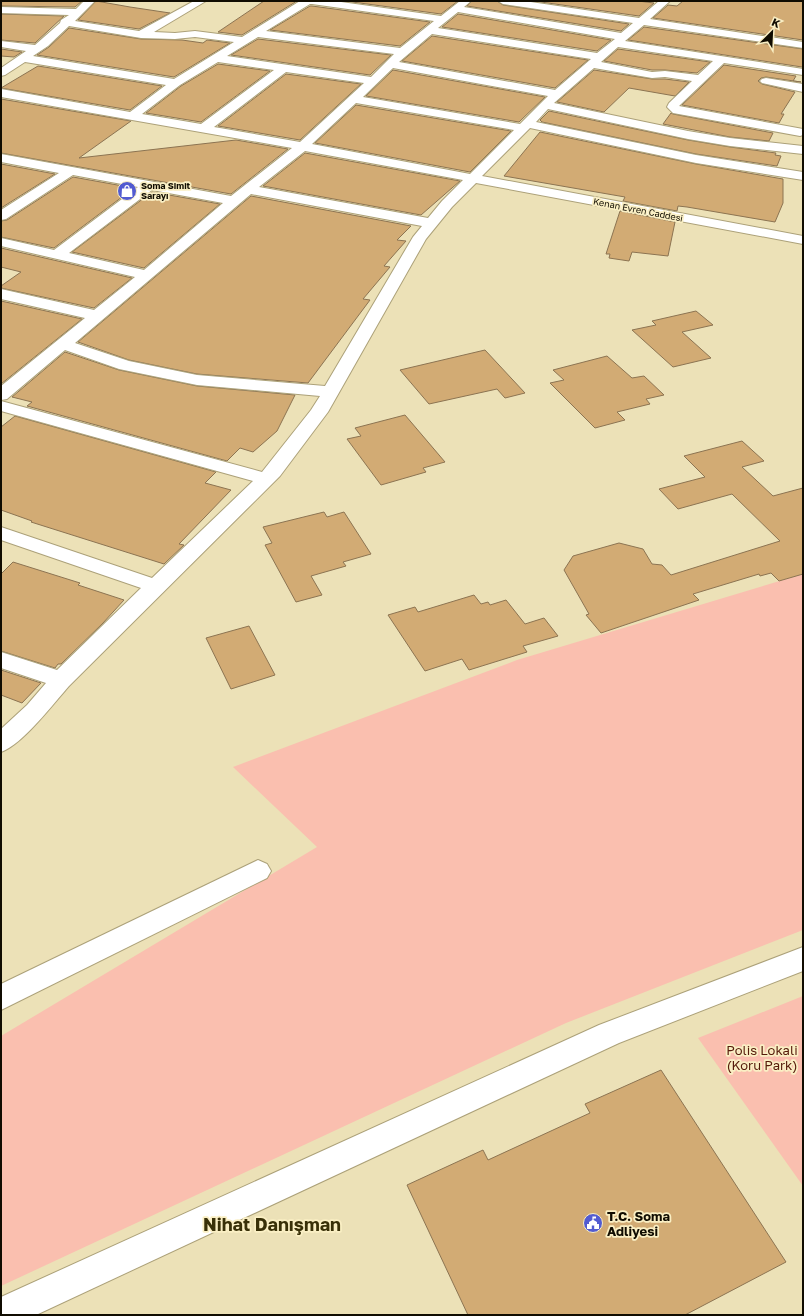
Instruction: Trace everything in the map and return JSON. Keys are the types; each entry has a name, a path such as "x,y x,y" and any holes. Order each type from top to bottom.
{"street":[{"path":"1,73 44,44 65,22 90,1"},
{"path":"141,34 201,1"},
{"path":"133,115 176,83 307,1"},
{"path":"312,1 443,19"},
{"path":"503,1 803,45"},
{"path":"559,9 568,1"},
{"path":"1,743 35,711 61,680 273,472 319,412 420,237 447,204 551,99 665,1"},
{"path":"255,33 317,41 401,45 416,40 461,5 720,61 803,72"},
{"path":"1,10 76,12"},
{"path":"65,22 141,34 175,36 195,34 243,40"},
{"path":"429,30 595,60 652,75 665,74 700,79"},
{"path":"317,41 329,33"},
{"path":"1,44 37,49"},
{"path":"1,395 98,316 248,189 302,147 390,64 401,45"},
{"path":"23,58 176,83"},
{"path":"217,58 373,81"},
{"path":"390,64 551,99 688,135 802,152 802,128 677,110 673,107 675,102 720,61"},
{"path":"203,129 284,68"},
{"path":"710,70 726,73"},
{"path":"756,79 803,88"},
{"name":"Kenan Evren Caddesi","path":"1,94 133,115 803,240"},
{"path":"353,99 524,126 696,159 803,176"},
{"path":"1,158 234,201"},
{"path":"1,216 70,171"},
{"path":"58,254 148,186"},
{"path":"248,189 431,223"},
{"path":"1,242 147,275"},
{"path":"1,294 98,316"},
{"path":"63,344 125,365 197,380 331,392"},
{"path":"1,406 266,479"},
{"path":"1,533 156,586"},
{"path":"1,660 61,680"},
{"path":"1,998 258,872"},
{"path":"1,1314 609,1034 803,959"}],"green space":[{"path":"803,574 803,930 566,1023 1,1286 1,1036 317,847 233,767 517,660"},
{"name":"Polis Lokali (Koru Park)","path":"803,996 803,1186 698,1038"}],"building":[{"path":"1,1 82,1 75,7 1,6"},
{"path":"96,1 170,13 139,29 78,20"},
{"path":"264,1 297,1 242,35 218,32"},
{"path":"345,1 458,1 441,14"},
{"path":"472,1 497,1 503,5 629,24 621,31 467,6"},
{"path":"534,1 638,1 654,3 639,16"},
{"path":"683,1 803,1 803,40 653,18 668,5 677,6"},
{"path":"310,6 430,22 400,46 270,30"},
{"path":"1,14 64,16 35,43 1,40"},
{"path":"458,14 611,40 597,51 442,27"},
{"path":"644,27 803,49 803,66 628,40"},
{"path":"69,28 141,39 182,40 203,43 207,40 230,43 174,77 37,55 49,47"},
{"path":"432,36 588,60 555,88 402,61"},
{"path":"258,39 391,55 370,75 231,55"},
{"path":"1,49 22,52 14,57 1,56"},
{"path":"618,49 710,62 697,73 652,70 604,61"},
{"path":"218,64 270,71 201,122 146,113 181,86"},
{"path":"724,65 796,76 793,81 766,77 761,78 758,81 762,84 795,92 781,114 784,114 779,123 682,105"},
{"path":"38,66 162,86 130,110 1,88"},
{"path":"393,70 545,97 519,122 366,96"},
{"path":"594,70 652,79 689,82 675,96 629,88 604,112 557,102"},
{"path":"286,74 361,84 300,140 218,126"},
{"path":"1,99 131,121 79,158 236,140 288,149 231,194 1,153"},
{"path":"356,105 511,131 470,172 315,143"},
{"path":"549,111 688,140 776,153 775,155 781,156 777,166 696,154 542,122 540,120"},
{"path":"671,113 773,133 769,141 730,137 663,124"},
{"path":"540,132 696,164 783,179 783,203 775,222 687,207 678,206 677,211 623,201 625,197 504,176"},
{"path":"305,153 460,181 421,215 263,186"},
{"path":"1,164 55,174 1,208"},
{"path":"73,177 134,188 54,248 1,237 1,221 7,220"},
{"path":"152,192 220,204 144,268 72,252"},
{"path":"251,196 411,226 397,240 406,241 384,266 390,267 363,299 370,300 308,383 197,374 129,360 78,342"},
{"path":"620,211 675,222 668,256 632,252 629,261 609,258 610,254 606,254"},
{"path":"1,248 132,278 94,308 1,288 1,286 21,272 1,267"},
{"path":"1,301 82,319 1,384"},
{"path":"696,311 713,325 682,332 711,358 673,367 632,330 656,325 652,321"},
{"path":"485,350 525,393 505,398 497,389 429,404 400,370"},
{"path":"65,352 119,370 197,386 295,395 277,431 253,452 240,448 227,461 27,406 32,402 12,397"},
{"path":"607,356 632,378 644,376 664,395 646,399 650,404 617,412 625,420 595,428 550,383 564,380 553,370"},
{"path":"405,415 445,462 423,468 426,472 381,485 347,439 361,436 355,428"},
{"path":"15,416 216,472 205,483 231,490 179,544 184,545 164,564 31,522 32,521 1,510 1,427"},
{"path":"742,441 764,461 742,467 773,496 803,488 803,574 779,581 771,573 760,576 759,574 693,594 699,600 601,633 586,615 589,614 564,570 573,556 619,543 643,549 652,564 662,565 671,575 780,541 732,494 678,509 659,489 705,477 684,456"},
{"path":"324,512 327,517 344,512 371,554 343,562 346,566 311,576 322,595 296,602 265,545 272,543 263,527"},
{"path":"13,562 80,583 78,585 124,600 103,623 55,668 1,651 1,574"},
{"path":"474,595 481,604 488,602 490,605 506,600 525,624 544,618 558,636 523,646 527,652 469,670 462,659 425,671 388,615 415,607 418,612"},
{"path":"249,626 275,675 231,689 206,638"},
{"path":"1,670 41,683 22,703 1,695"},
{"name":"T.C. Soma Adliyesi","path":"661,1070 786,1262 685,1315 468,1315 407,1185 483,1150 488,1160 590,1113 585,1104"}],"place":[{"name":"Soma Simit Sarayı","path":"127,191"},
{"name":"T.C. Soma Adliyesi","path":"593,1223"}],"district":[{"name":"Nihat Danışman","path":"272,1225"}]}
